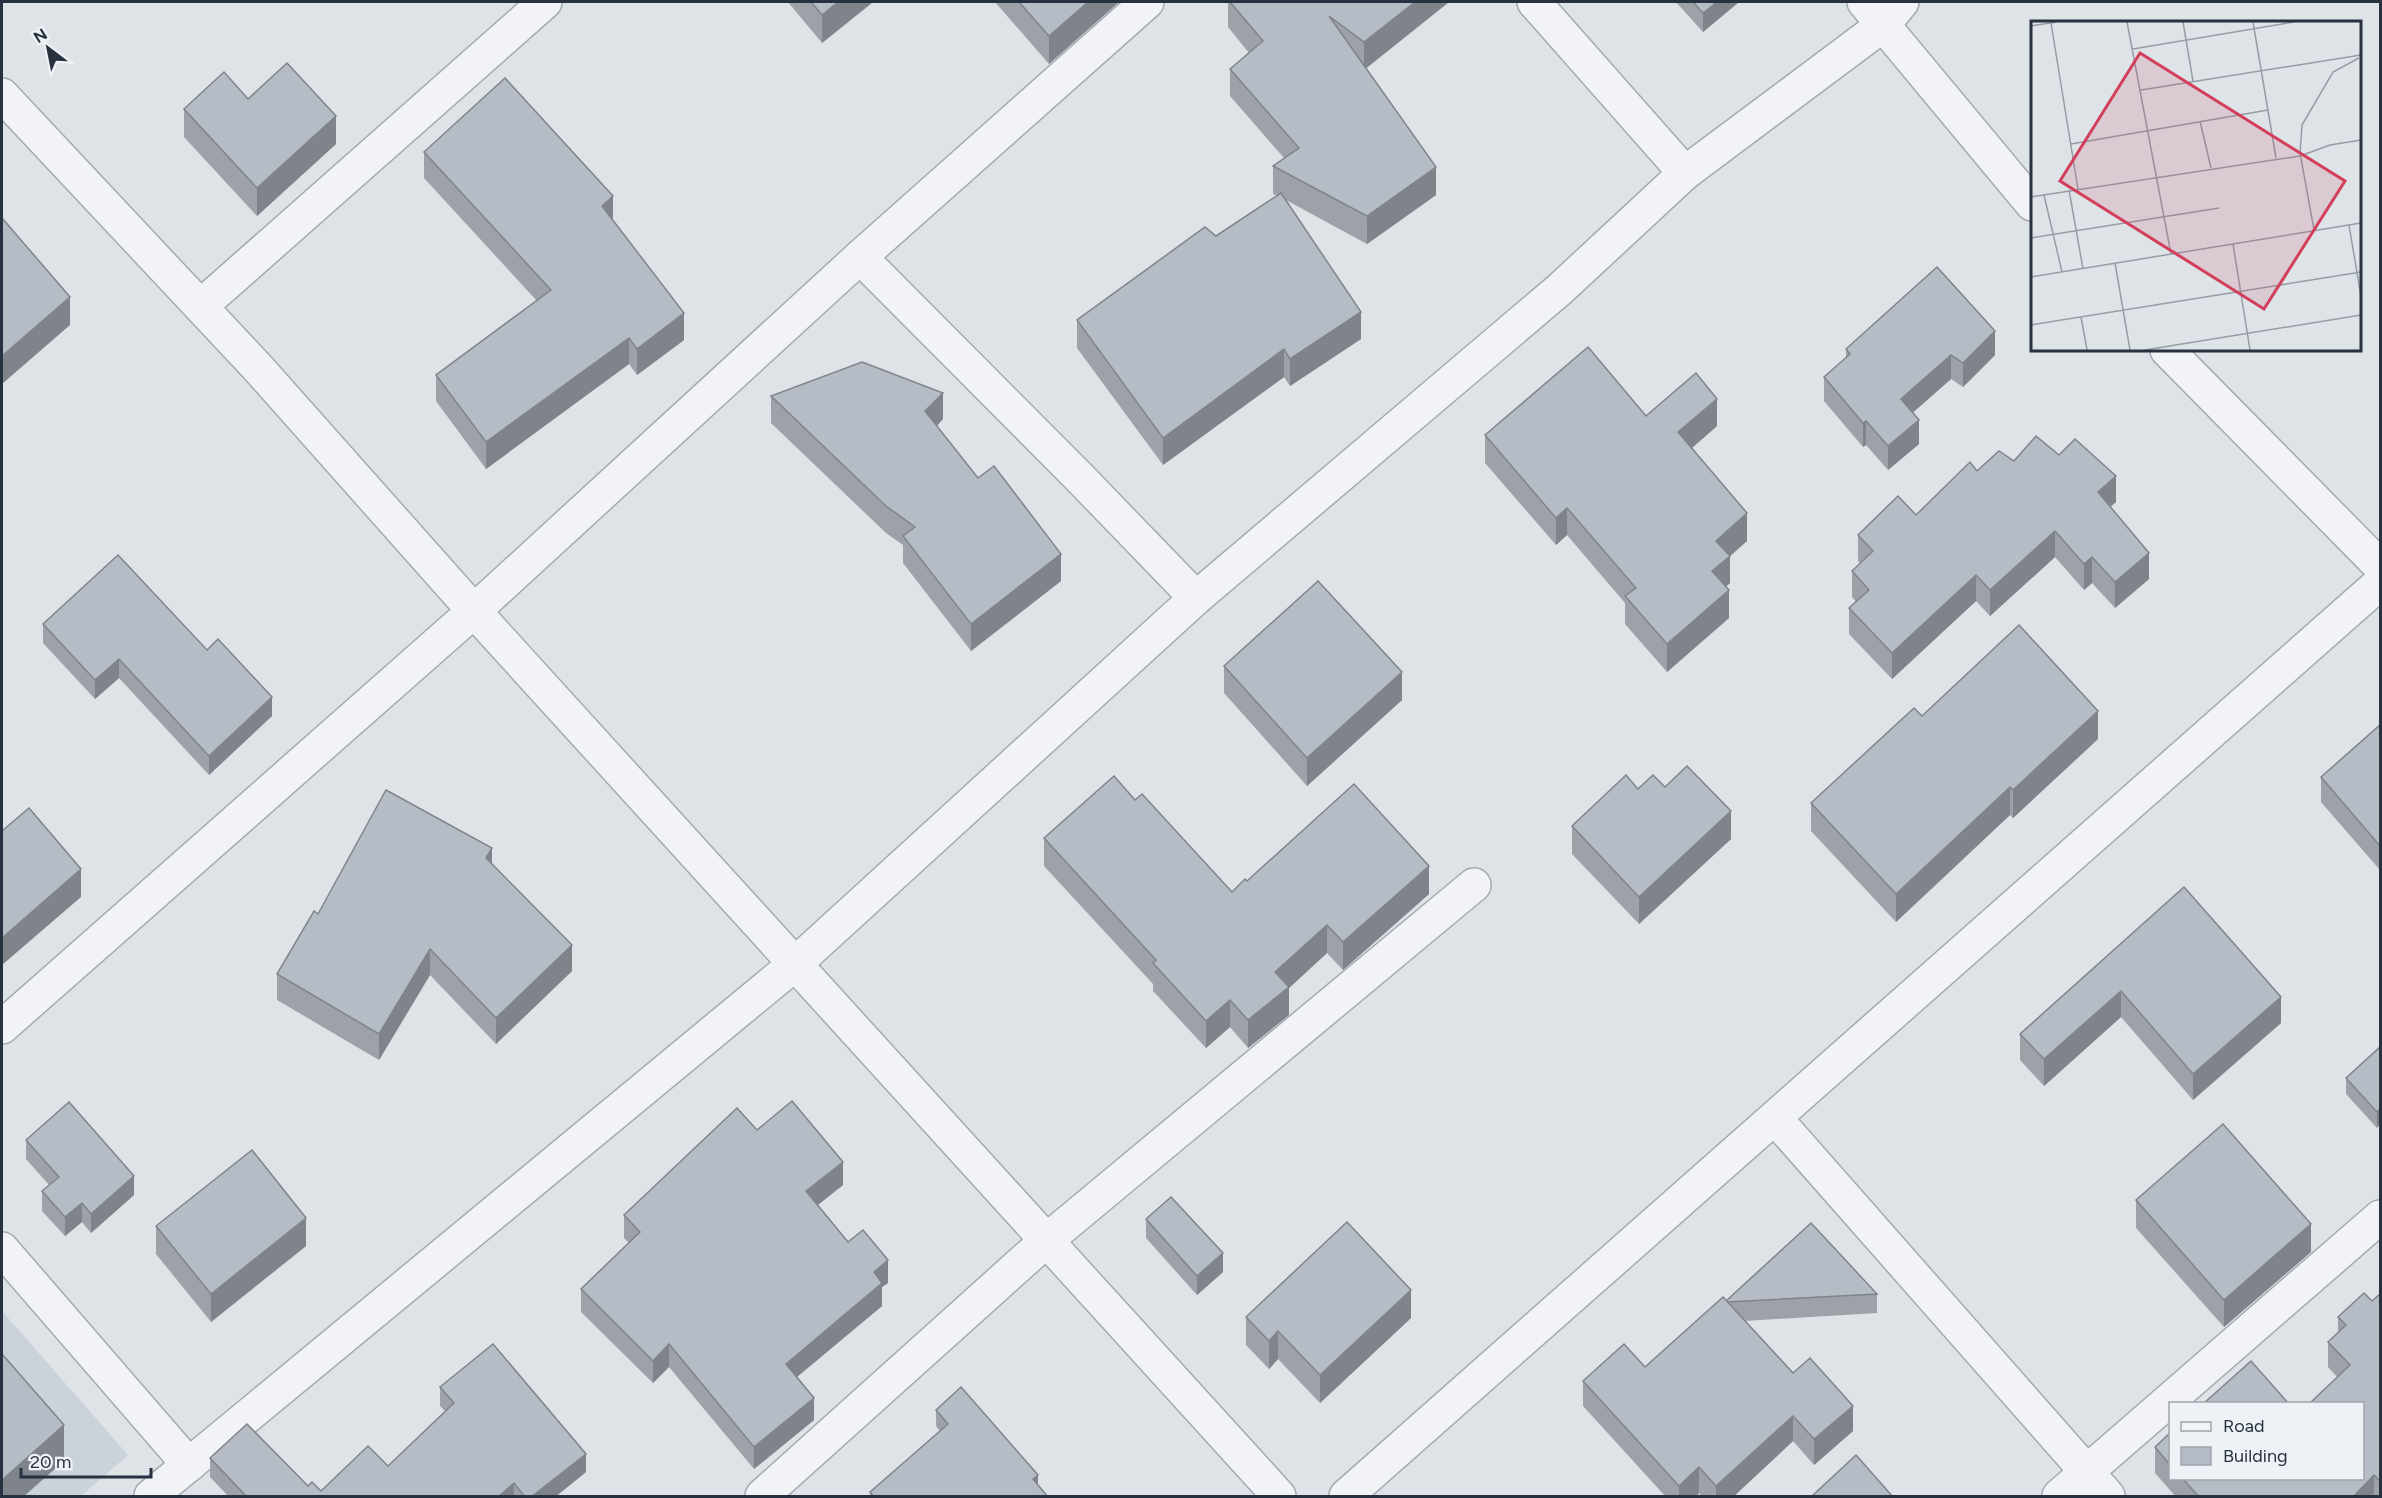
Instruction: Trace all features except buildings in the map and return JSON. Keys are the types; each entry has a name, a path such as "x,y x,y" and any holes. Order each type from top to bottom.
{"street":[{"path":"201,306 545,2"},
{"path":"2,1027 474,611 860,257 1147,2"},
{"path":"1534,2 1685,173"},
{"path":"151,1497 795,964 1196,598 1558,290 1685,173 1883,9 2031,203"},
{"path":"2,95 201,306 474,611 1279,1497"},
{"path":"860,257 1072,469 1196,598"},
{"path":"2168,351 2380,566"},
{"path":"1346,1497 2380,583"},
{"path":"762,1497 1047,1240 1474,885"},
{"path":"1775,1118 2108,1497"},
{"path":"2060,1497 2380,1217"},
{"path":"2,1250 189,1465"}],"shaded area":[{"path":"2,1311 128,1455 81,1496 2,1496"}]}
